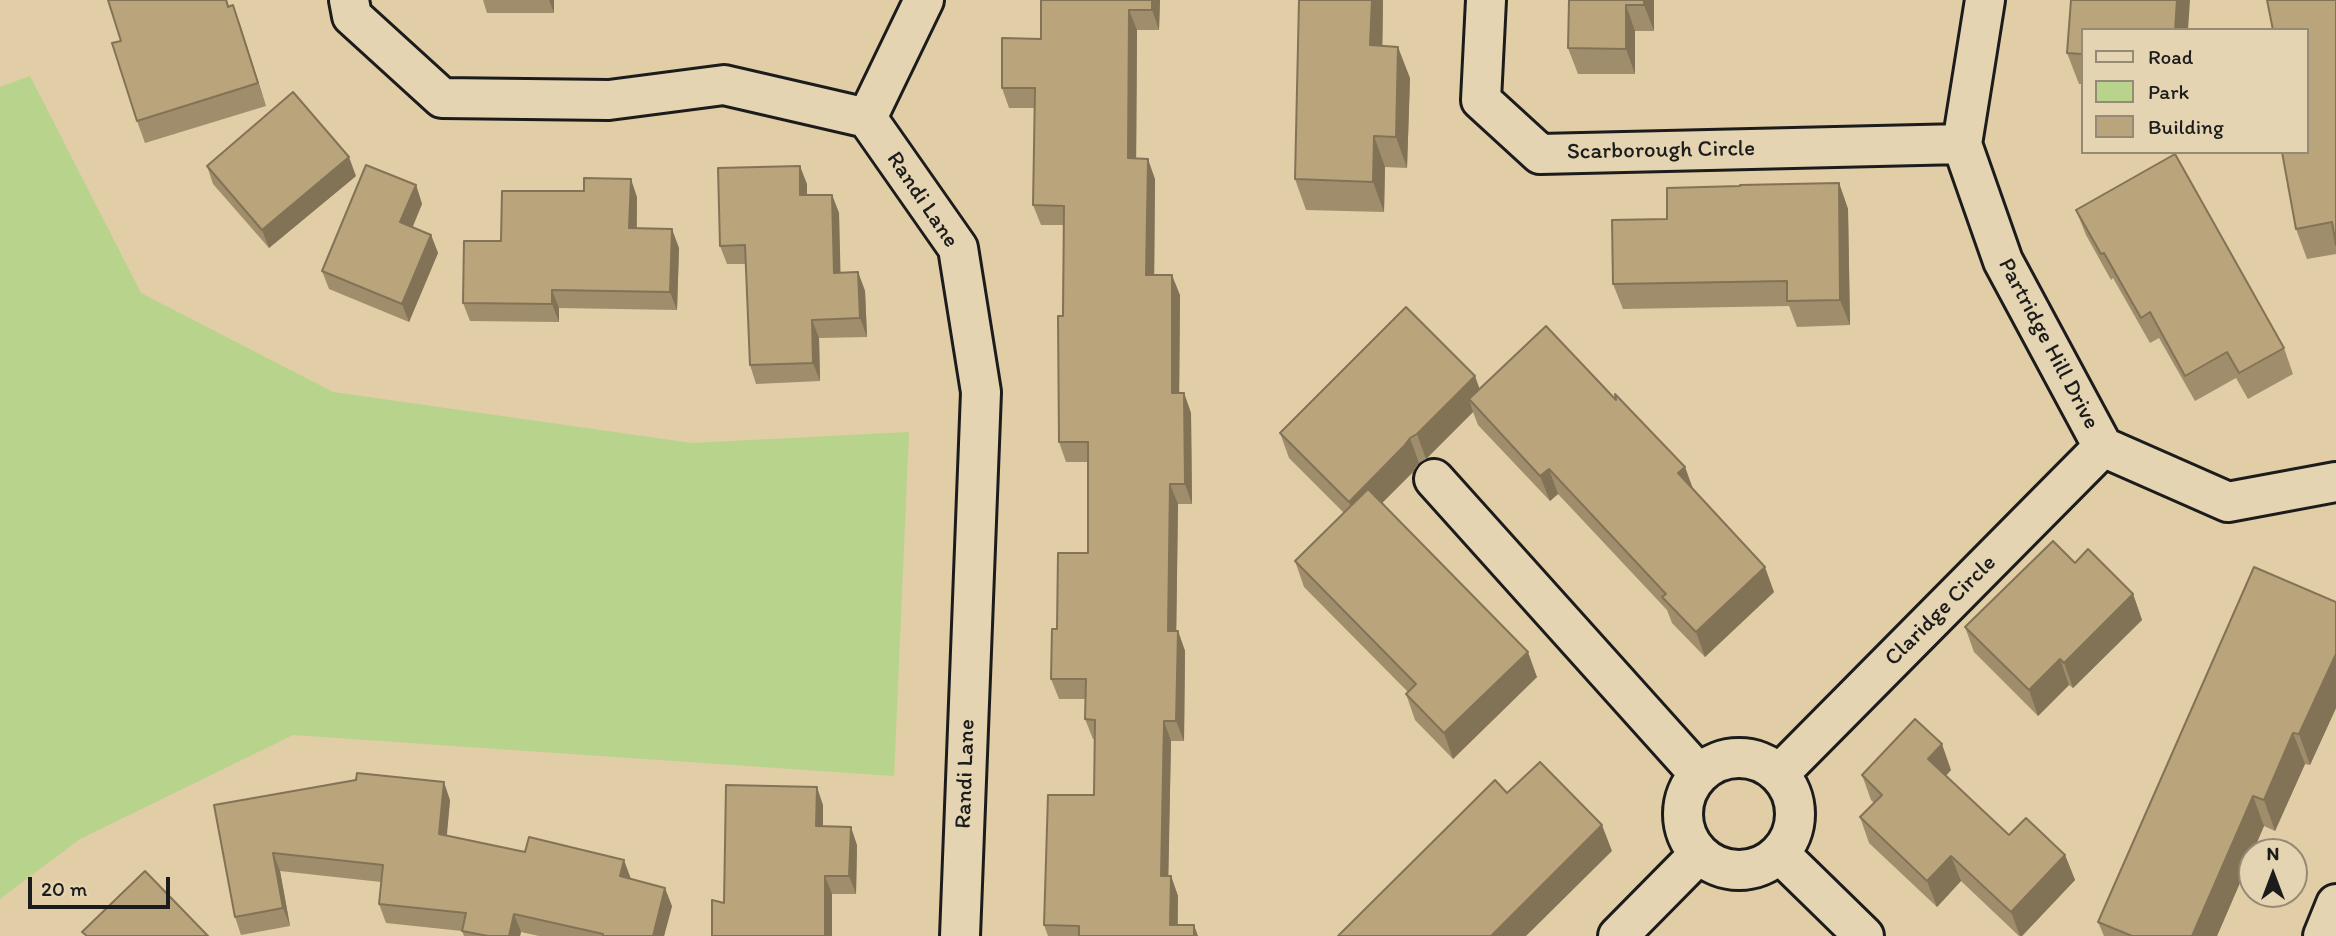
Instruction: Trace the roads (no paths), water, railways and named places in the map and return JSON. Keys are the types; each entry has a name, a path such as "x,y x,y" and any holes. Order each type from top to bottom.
{"street":[{"path":"349,0 352,16 442,98 609,100 724,85 867,118 924,0"},
{"name":"Scarborough Circle","path":"1486,0 1481,100 1540,154 1962,144"},
{"name":"Partridge Hill Drive","path":"1985,0 1962,144 2003,261 2102,447 2228,502 2336,482"},
{"name":"Randi Lane","path":"867,118 958,248 981,392 960,936"},
{"name":"Claridge Circle","path":"1779,774 2102,447"},
{"path":"1434,479 1699,774"},
{"path":"1739,757 1760,761 1779,774 1791,792 1796,813 1791,835 1779,853 1761,865 1740,870 1718,865 1699,854 1687,836 1683,814 1687,793 1699,774 1717,762 1739,757"},
{"path":"1779,853 1864,936"},
{"path":"1618,936 1699,854"},
{"path":"2323,936 2336,904"}]}
